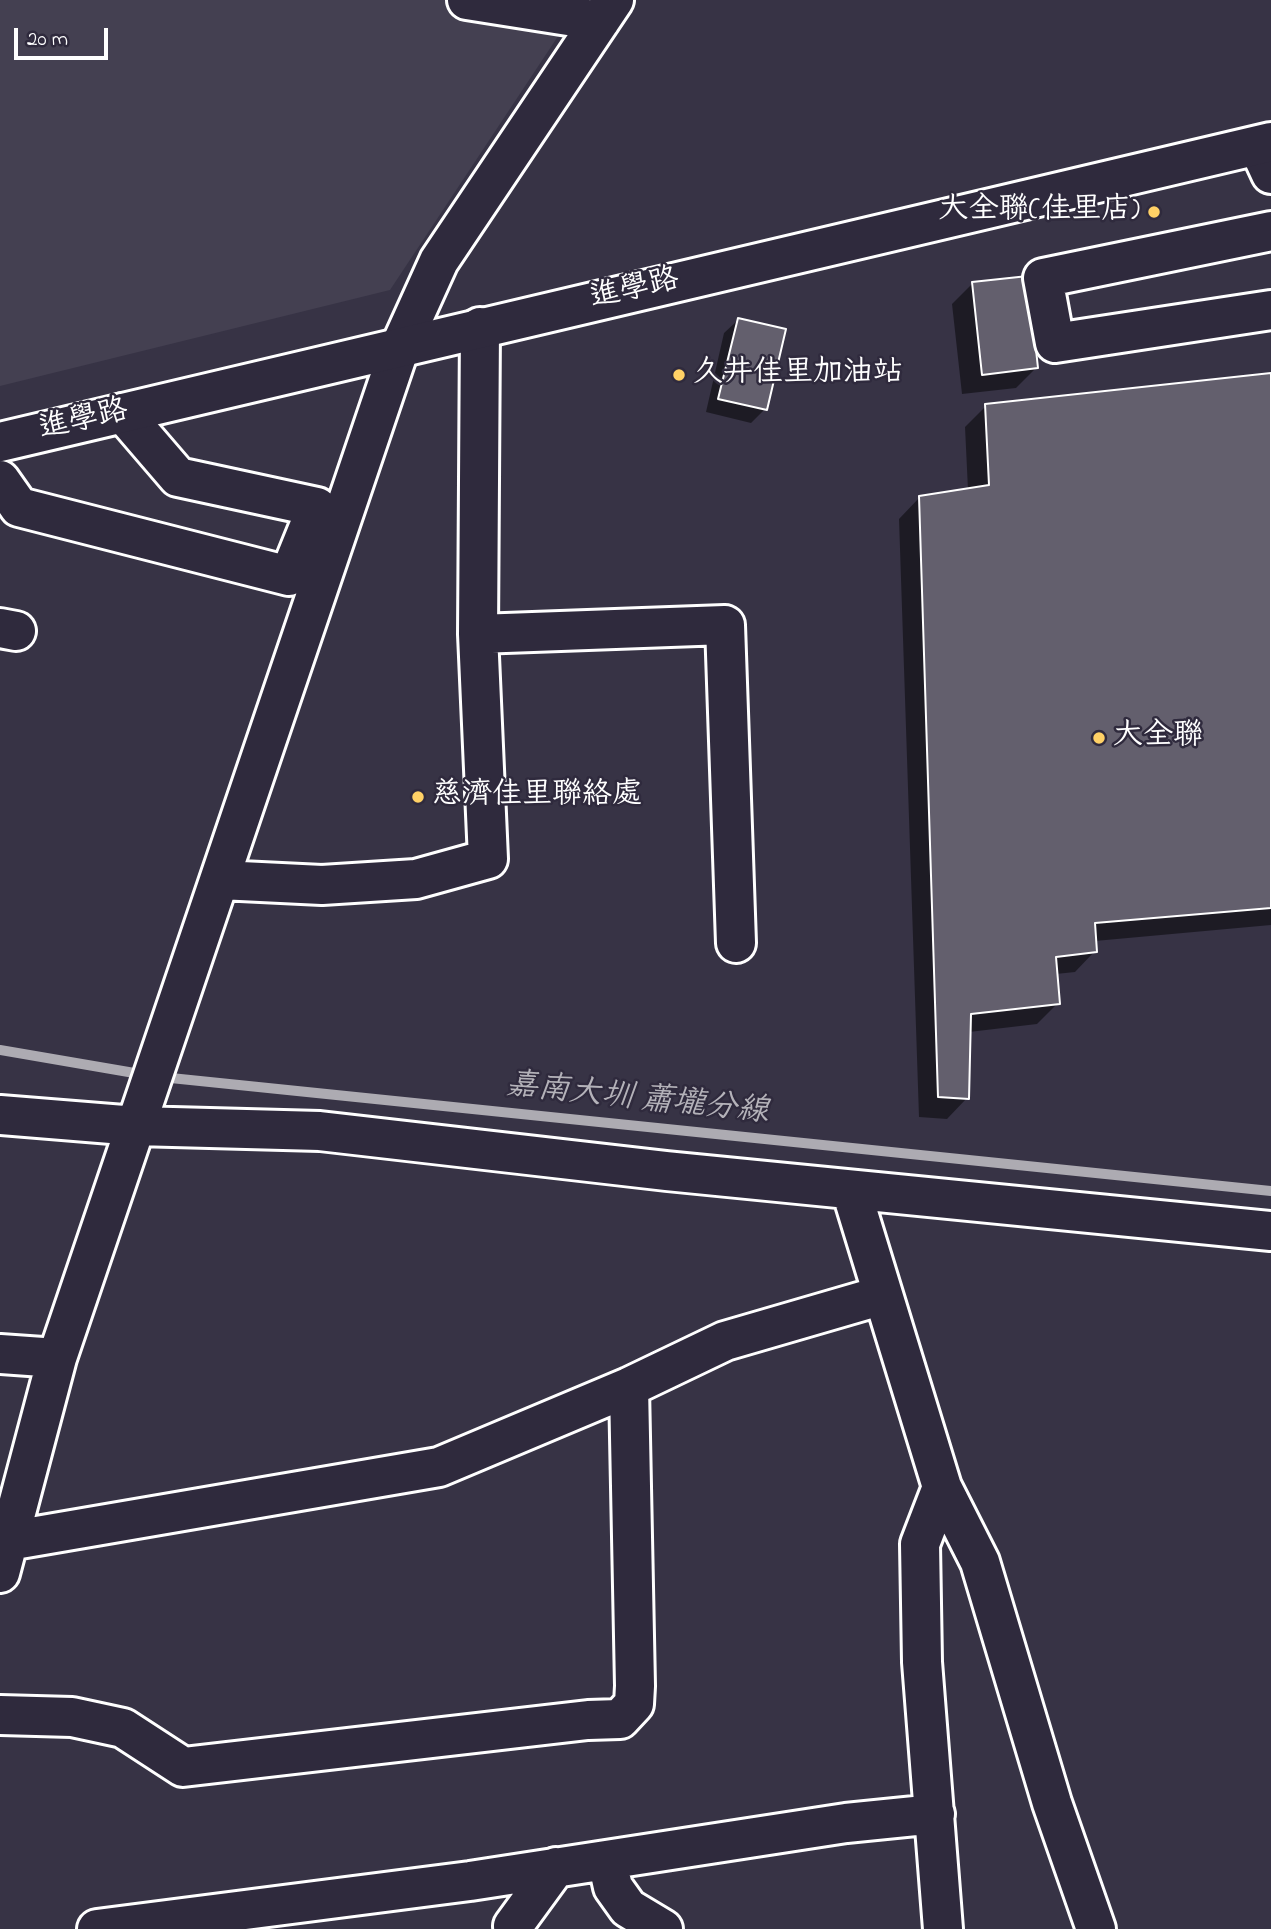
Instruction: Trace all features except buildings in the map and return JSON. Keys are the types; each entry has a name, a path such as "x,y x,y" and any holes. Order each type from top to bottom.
{"street":[{"path":"467,0 607,10 439,261 400,346 57,1358 3,1551 439,1467 629,1387 725,1341 883,1295"},
{"name":"進學路","path":"0,442 480,327 1267,154"},
{"path":"1271,231 1043,278 1055,343 1271,310"},
{"path":"220,880 322,885 402,880 488,859 478,634 480,327"},
{"path":"0,480 19,507 289,576 317,507 178,477 123,413"},
{"path":"478,634 725,625 736,943"},
{"path":"0,1115 136,1126 320,1131 852,1190 1271,1231"},
{"path":"852,1190 942,1487 980,1562 1052,1803 1096,1929"},
{"path":"0,1354 57,1358"},
{"path":"0,1715 72,1717 122,1728 183,1767 588,1720 620,1719 634,1704 635,1686 629,1387"},
{"path":"942,1487 920,1544 922,1662 943,1929"},
{"path":"97,1929 470,1881 846,1823 936,1814"},
{"path":"607,1860 614,1887 628,1908 663,1929"},
{"path":"470,1881 513,1928 556,1867"}],"shaded area":[{"path":"0,0 582,0 390,290 0,386"}],"waterway":[{"name":"嘉南大圳 蕭壠分線","path":"0,1050 146,1075"},
{"name":"嘉南大圳 蕭壠分線","path":"161,1077 1271,1191"}],"place":[{"name":"大全聯(佳里店)","path":"1154,212"},
{"name":"久井佳里加油站","path":"679,375"},
{"name":"大全聯","path":"1099,738"},
{"name":"慈濟佳里聯絡處","path":"418,797"}]}
